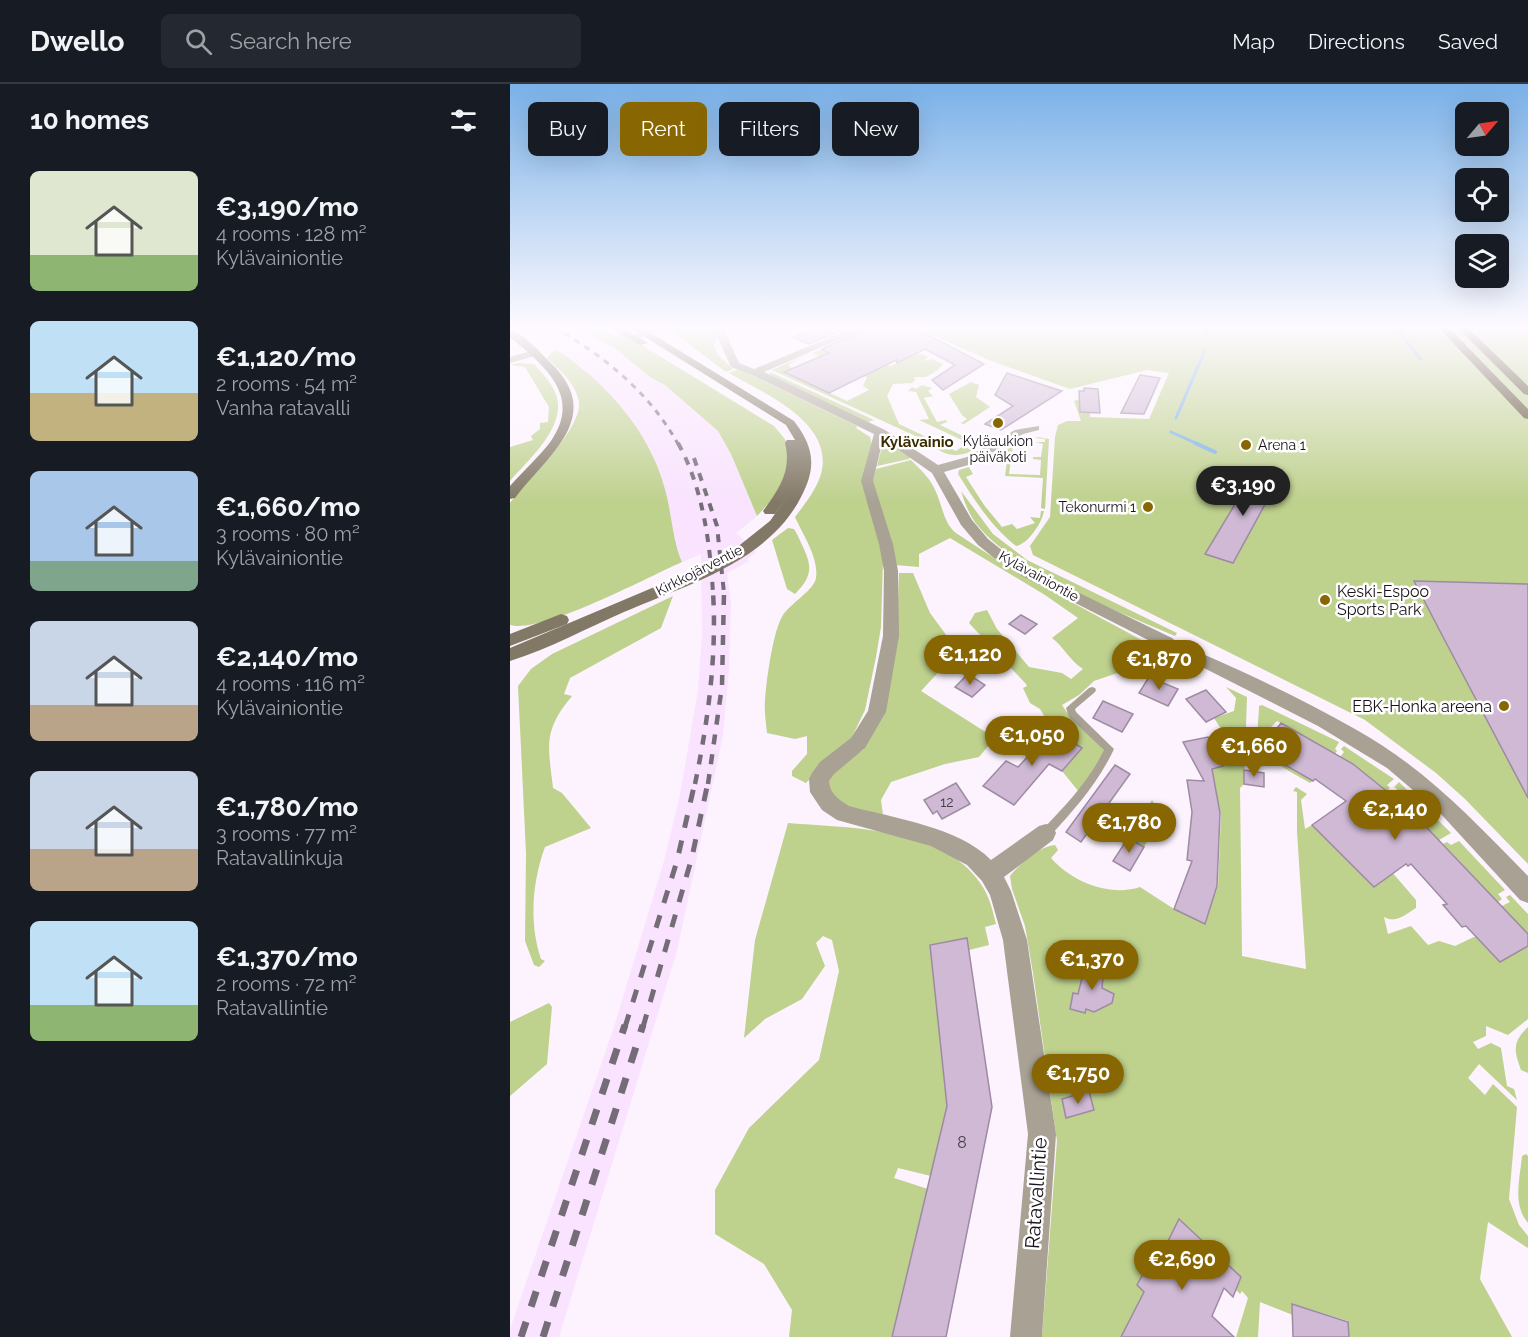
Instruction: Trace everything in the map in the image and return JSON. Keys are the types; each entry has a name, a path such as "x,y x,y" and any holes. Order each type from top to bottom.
{"highway":[{"path":"1499,385 1528,416"}],"main road":[{"path":"510,495 558,439 570,413 571,402 563,385"},
{"name":"Kirkkojärventie","path":"510,640 730,557 769,522 801,487 806,473 807,458 804,443 795,429 770,409 729,385"},
{"name":"Kirkkojärventie","path":"510,655 649,589"}],"street":[{"name":"Kylävainiontie","path":"783,385 880,432 936,470 944,480 966,522 983,542 1027,573 1166,642 1172,650 1189,658 1204,661 1363,742 1395,763 1430,792 1528,892"},
{"path":"936,470 971,460 1019,432 1035,428"},
{"name":"Ratavallintie","path":"880,432 867,481 886,544 892,602 891,636 877,712 858,743 827,768 819,779 820,792 829,804 844,814 935,838 975,858 990,874 1000,891 1015,940 1042,1134 1026,1337"},
{"path":"990,874 1046,833"}],"lane":[{"path":"1046,833 1101,769 1109,749 1072,714 1070,708 1092,690"}],"shaded area":[{"path":"598,385 666,385 718,431 731,454 757,516 736,533 756,552 747,559 749,561 727,573 731,603 729,669 723,735 677,951 559,1337 510,1337 510,1329 614,1027 664,861 680,795 698,690 702,636 701,554 682,562 664,486 652,453 643,438"}],"green space":[{"path":"536,385 551,385 558,402 557,415 546,439 510,481 510,447 533,440 531,436 540,429 540,423 548,422 549,407"},
{"path":"572,385 601,385 622,409 648,445 664,486 676,545 682,562 570,613 546,621 510,625 510,503 552,454 572,426 578,413 579,402"},
{"path":"666,385 708,385 774,426 786,441 790,461 783,482 757,516 731,454 718,431"},
{"path":"751,385 773,385 857,426 856,428 870,437 872,445 871,508 883,560 881,627 865,710 850,741 828,759 806,783 792,776 792,771 807,754 807,736 795,739 767,733 765,705 771,656 779,622 786,611 811,587 816,578 813,555 795,517 819,480 822,456 817,439 807,424 777,400"},
{"path":"792,385 799,385 874,420 868,422"},
{"path":"806,385 814,385 847,401 869,390 863,386 892,385 887,396 899,424 956,451 963,446 973,451 958,455 947,454 924,440"},
{"path":"921,385 932,388 928,391 933,396 924,398 937,422 946,420 947,422 940,425 978,443 985,439 988,441 977,447 919,420 929,419 916,392 908,391 912,387 916,389"},
{"path":"965,385 979,385 976,397 990,407 964,424 961,423 967,419 949,394"},
{"name":"Keski-Espoo Sports Park","path":"1060,385 1084,385 1070,389"},
{"name":"Keski-Espoo Sports Park","path":"1164,385 1528,385 1528,864 1465,799 1436,773 1365,720 1033,555 1030,546 1050,517 1055,437 1058,425 1067,421 1081,421 1074,401 1080,399 1086,412 1090,413 1090,417 1149,419"},
{"path":"1036,438 1049,439 1045,509 1041,508 1043,478 1005,476 1007,461 993,459 986,462 1013,445 1009,474 1040,475 1041,460 1033,459 1033,457 1041,457 1043,444 1036,442 1045,442 1045,439"},
{"path":"884,439 911,456 909,459 877,466"},
{"path":"1023,439 1022,445 1013,445"},
{"path":"911,460 931,483 946,520 956,533 1030,579 1158,649 1140,654 1129,669 1094,681 1079,695 1062,705 1105,751 1079,792 1062,771 1077,744 1053,730 1040,709 1030,703 1023,688 1027,686 1026,684 969,623 975,613 987,610 997,629 1029,667 1062,673 1071,679 1083,669 1052,638 1078,618 1045,595 950,538 919,554 919,567 895,565 891,538 872,484 876,469"},
{"path":"969,467 973,474 966,477 1002,527 1012,524 1017,529 1035,523 1030,517 1040,518 1041,511 1044,511 1037,527 1021,544 1016,546 999,530 971,494 958,474 959,470"},
{"path":"961,491 993,534 1027,560 1177,633 1175,636 1070,589 1018,560 996,544 979,527 968,510"},
{"path":"788,528 794,529 797,534 809,566 807,579 795,594 787,589 772,540"},
{"path":"899,573 913,573 930,613 958,651 921,691 995,738 979,757 945,764 891,782 881,800 883,815 850,808 837,800 827,784 836,768 863,750 883,717 897,633"},
{"path":"673,596 661,628 570,678 564,694 572,696 556,719 550,739 553,788 562,793 591,828 545,847 537,874 534,903 537,946 541,959 545,961 539,967 534,965 525,941 526,853 518,686 531,669 552,654"},
{"path":"1226,687 1247,697 1244,784 1240,788 1242,956 1306,969 1297,832 1297,792 1293,791 1296,787 1307,794 1301,800 1305,829 1312,825 1374,887 1390,875 1372,849 1416,900 1416,908 1405,915 1397,919 1384,917 1388,934 1411,926 1428,945 1439,941 1455,946 1476,936 1500,962 1528,946 1528,1019 1508,1035 1486,1026 1486,1036 1473,1042 1478,1049 1491,1043 1501,1048 1507,1086 1514,1089 1517,1100 1479,1064 1468,1078 1485,1095 1493,1084 1517,1107 1509,1199 1519,1225 1528,1236 1528,1248 1488,1222 1480,1279 1512,1337 1349,1337 1348,1321 1293,1304 1293,1315 1260,1302 1258,1337 1236,1337 1248,1298 1242,1291 1240,1294 1236,1290 1241,1277 1179,1220 1157,1263 1151,1258 1137,1285 1144,1292 1123,1337 1042,1337 1057,1141 1025,926 1012,889 1010,876 1036,852 1055,845 1058,850 1051,858 1080,880 1104,889 1128,890 1140,887 1174,909 1205,923 1218,886 1221,815 1210,769 1231,764 1228,740 1214,718 1234,711 1236,698"},
{"path":"1262,705 1339,742 1335,754 1277,721 1271,727 1276,731 1265,744 1313,781 1310,783 1278,764 1264,751 1258,732 1259,706"},
{"path":"1344,746 1394,779 1387,785 1390,788 1387,791 1340,757 1344,752 1341,749"},
{"path":"1399,782 1451,833 1439,840 1410,810 1391,795 1397,789 1394,787"},
{"path":"1152,800 1158,812 1158,818 1144,847 1128,838"},
{"path":"788,823 868,830 896,835 923,842 947,853 968,869 984,889 996,924 985,927 989,945 969,950 966,938 930,945 947,1106 931,1176 898,1168 894,1178 928,1189 892,1337 789,1337 792,1310 764,1264 715,1234 715,1190 749,1128 819,1060 839,971 832,940 823,936 816,943 825,966 802,999 765,1019 744,1038 755,940"},
{"path":"1459,841 1505,890 1498,894 1502,899 1498,902 1443,844 1447,842 1451,845"},
{"path":"1510,895 1528,914 1528,934 1502,906 1510,902 1506,897"},
{"path":"549,1003 552,1007 547,1064 510,1096 510,1022"},
{"path":"1528,1027 1528,1073 1521,1070 1516,1047 1519,1037"},
{"path":"1526,1154 1528,1156 1528,1223 1520,1208 1518,1191 1522,1156"}],"building":[{"path":"813,385 844,385 829,393"},
{"path":"938,385 950,385 943,390"},
{"path":"1000,385 1045,385 1062,391 1001,430 985,424 1013,406 995,395"},
{"path":"1135,385 1157,385 1144,414 1121,413"},
{"path":"1084,388 1098,389 1100,413 1080,412 1079,391 1084,391"},
{"path":"1255,471 1280,477 1233,563 1205,554"},
{"name":"EBK-Honka areena","path":"1414,581 1528,584 1528,798 1442,635"},
{"path":"1021,615 1037,624 1025,634 1009,624"},
{"path":"968,674 985,685 972,697 955,687"},
{"path":"1149,677 1178,689 1168,706 1139,693"},
{"path":"1206,690 1226,712 1206,722 1186,699"},
{"path":"1103,701 1133,714 1122,732 1093,718"},
{"path":"1281,723 1353,764 1410,810 1528,934 1528,946 1500,962 1466,926 1462,927 1443,905 1447,904 1411,864 1408,866 1406,864 1374,887 1312,825 1346,801 1315,779 1313,781 1275,759 1279,753 1265,744"},
{"path":"1053,730 1082,748 1062,771 1049,764 1014,805 983,786 1006,761 1018,767"},
{"path":"1208,737 1223,766 1212,769 1220,813 1217,886 1205,924 1174,909 1192,861 1187,860 1192,812 1187,780 1204,781 1183,742"},
{"path":"1115,765 1130,774 1081,842 1066,832"},
{"path":"1244,770 1264,773 1264,787 1244,784"},
{"path":"956,783 970,804 942,819 937,811 933,814 924,800"},
{"path":"1128,838 1144,847 1130,871 1113,861"},
{"path":"967,938 992,1107 946,1337 892,1337 947,1106 930,945"},
{"path":"1086,962 1104,966 1102,988 1114,994 1112,1003 1094,1012 1086,1009 1085,1013 1070,1009 1073,993 1078,994"},
{"path":"1089,1091 1094,1110 1066,1118 1062,1099"},
{"path":"1179,1219 1241,1277 1233,1297 1224,1288 1212,1316 1234,1337 1121,1337 1144,1292 1137,1285 1152,1257 1157,1263"},
{"path":"1292,1304 1348,1322 1349,1337 1293,1337"}],"waterway":[{"path":"1176,418 1190,385"},
{"path":"1171,432 1198,444"},
{"path":"1195,443 1215,452"}],"railway":[{"path":"632,385 654,408 678,444"},
{"path":"678,443 694,478 704,516 713,593"},
{"path":"694,458 717,526 724,593"},
{"path":"695,784 710,688 714,640 713,592"},
{"path":"708,784 722,686 724,593"},
{"path":"625,1027 677,861 695,782"},
{"path":"643,1027 692,857 708,782"},
{"path":"521,1337 625,1025"},
{"path":"543,1337 643,1025"}],"place":[{"name":"Kyläaukion päiväkoti","path":"998,423"},
{"name":"Arena 1","path":"1246,445"},
{"name":"Tekonurmi 1","path":"1148,507"},
{"name":"Keski-Espoo Sports Park","path":"1325,600"},
{"name":"EBK-Honka areena","path":"1504,706"}],"district":[{"name":"Kylävainio","path":"917,442"}]}
